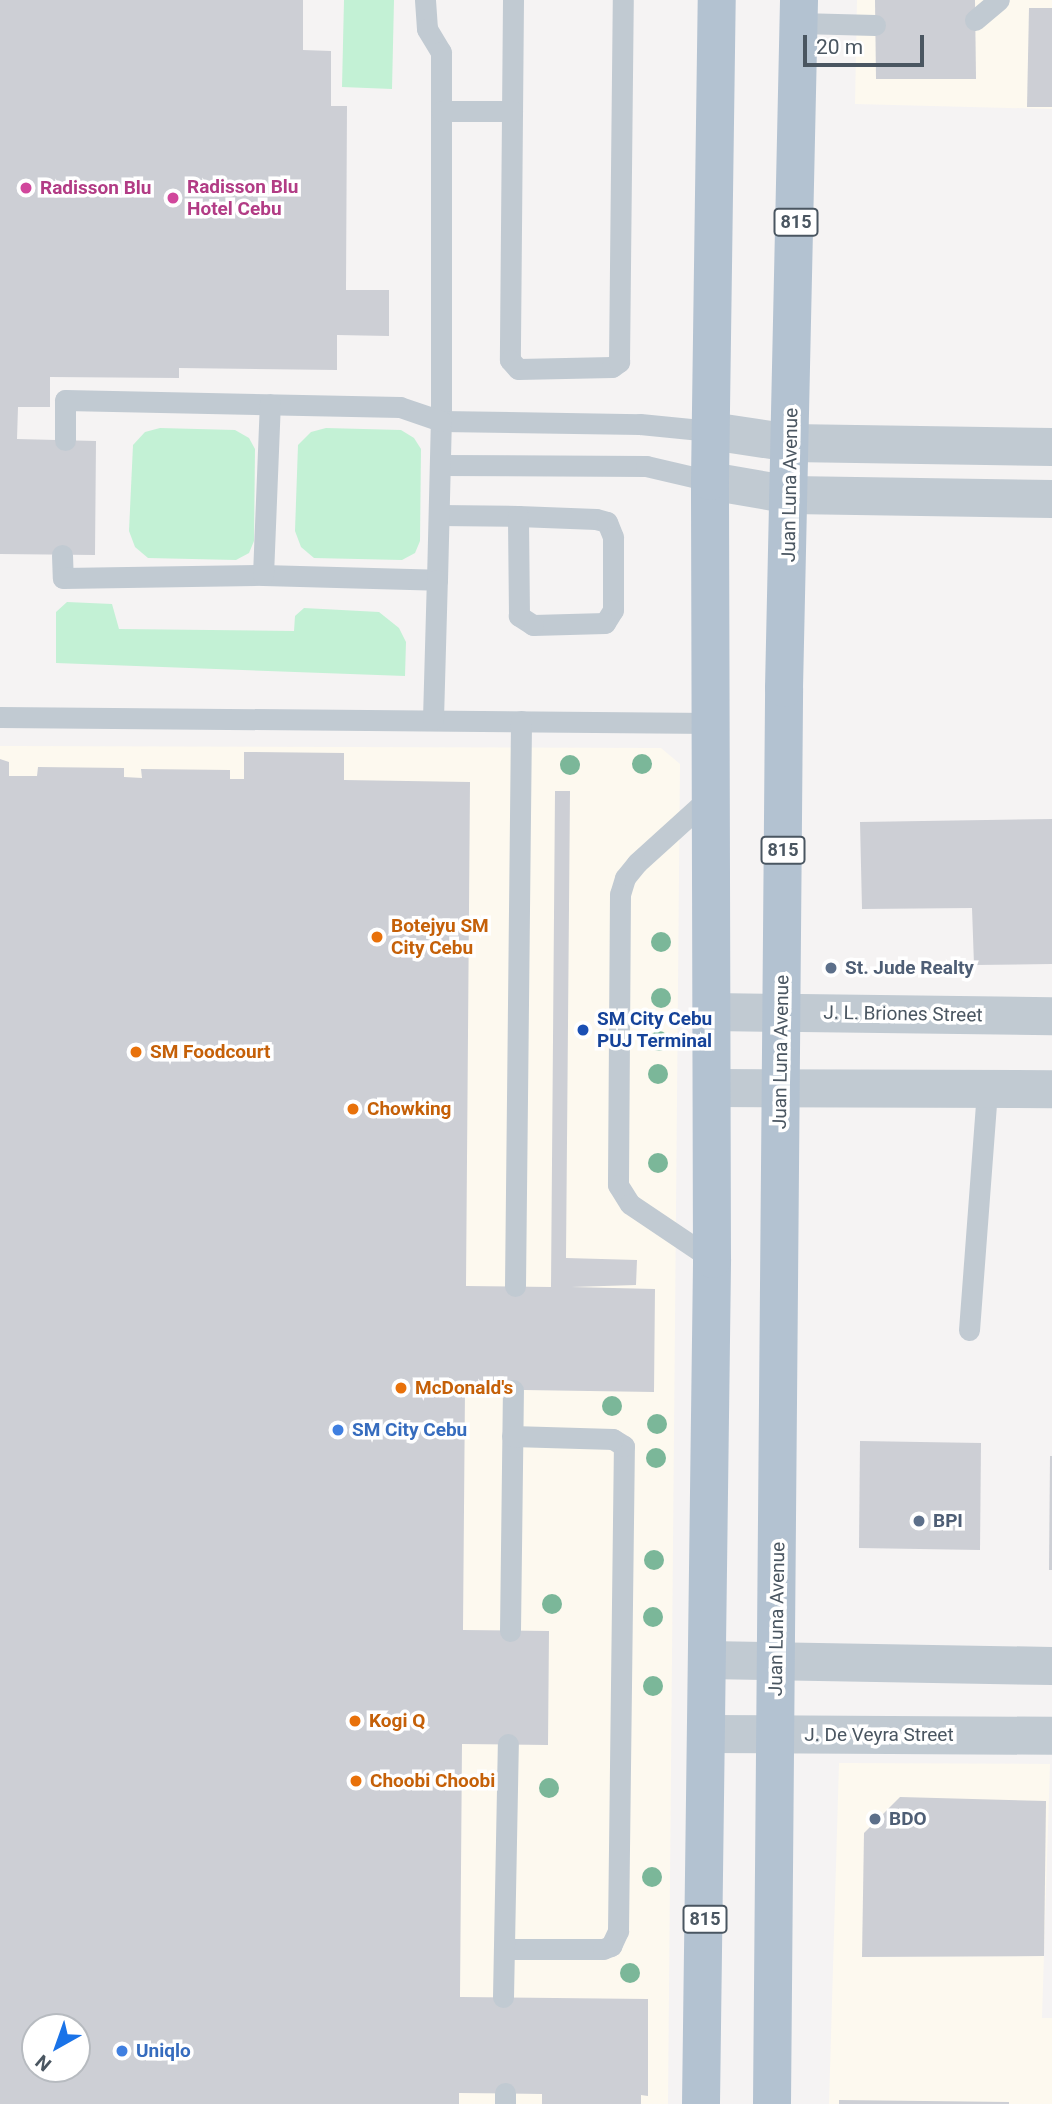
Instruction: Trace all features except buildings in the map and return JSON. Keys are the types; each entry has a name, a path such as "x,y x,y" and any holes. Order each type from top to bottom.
{"main road":[{"name":"815","path":"701,2104 712,1259 710,481 717,0"},
{"name":"Juan Luna Avenue","path":"772,2104 780,1088 799,11"}],"street":[{"path":"711,431 792,443 1052,447"},
{"path":"710,481 791,495 1052,499"},
{"name":"J. L. Briones Street","path":"712,1012 1052,1016"},
{"path":"713,1088 1052,1089"},
{"path":"708,1660 1052,1665"},
{"name":"J. De Veyra Street","path":"707,1734 1052,1736"}],"lane":[{"path":"425,0 427,29 441,52 442,111 441,421 433,719"},
{"path":"513,0 510,364 518,369 615,366 620,359 623,0"},
{"path":"975,20 999,0"},
{"path":"799,11 875,25"},
{"path":"442,111 512,111"},
{"path":"65,440 65,400 400,407 441,421 640,424 711,431"},
{"path":"263,575 270,404"},
{"path":"440,465 646,466 710,481"},
{"path":"439,515 518,516 596,519 611,527 613,610 604,623 533,625 519,616 518,516"},
{"path":"62,555 63,578 263,575 437,580"},
{"path":"0,716 711,723"},
{"path":"515,1286 522,721"},
{"path":"712,795 637,863 625,878 620,894 618,1185 630,1204 712,1259"},
{"path":"969,1330 987,1089"},
{"path":"510,1631 513,1390"},
{"path":"504,1950 603,1949 611,1946 618,1931 624,1446 613,1439 512,1436"},
{"path":"503,1997 508,1744"}],"shaded area":[{"path":"857,0 1052,0 1052,109 855,104"},
{"name":"SM City Cebu","path":"0,746 661,748 680,764 668,2104 0,2104"},
{"path":"839,1763 1050,1764 1042,2018 1052,2018 1052,2104 829,2104"}],"green space":[{"path":"344,0 394,0 392,89 342,87"},
{"path":"160,428 235,430 249,438 255,449 254,541 249,553 236,560 148,558 135,547 129,531 133,445 145,432"},
{"path":"326,428 401,430 414,438 421,449 420,541 415,553 402,560 314,558 301,547 295,531 298,445 311,432"},
{"path":"67,602 112,604 119,629 294,631 295,616 304,608 379,612 399,628 406,642 405,676 56,663 56,612"}],"place":[{"name":"Radisson Blu","path":"26,188"},
{"name":"Radisson Blu Hotel Cebu","path":"173,198"},
{"name":"Botejyu SM City Cebu","path":"377,937"},
{"name":"St. Jude Realty","path":"831,968"},
{"name":"SM City Cebu PUJ Terminal","path":"583,1030"},
{"name":"SM Foodcourt","path":"136,1052"},
{"name":"Chowking","path":"353,1109"},
{"name":"McDonald's","path":"401,1388"},
{"name":"SM City Cebu","path":"338,1430"},
{"name":"BPI","path":"919,1521"},
{"name":"Kogi Q","path":"355,1721"},
{"name":"Choobi Choobi","path":"356,1781"},
{"name":"BDO","path":"875,1819"},
{"name":"Uniqlo","path":"122,2051"}]}
